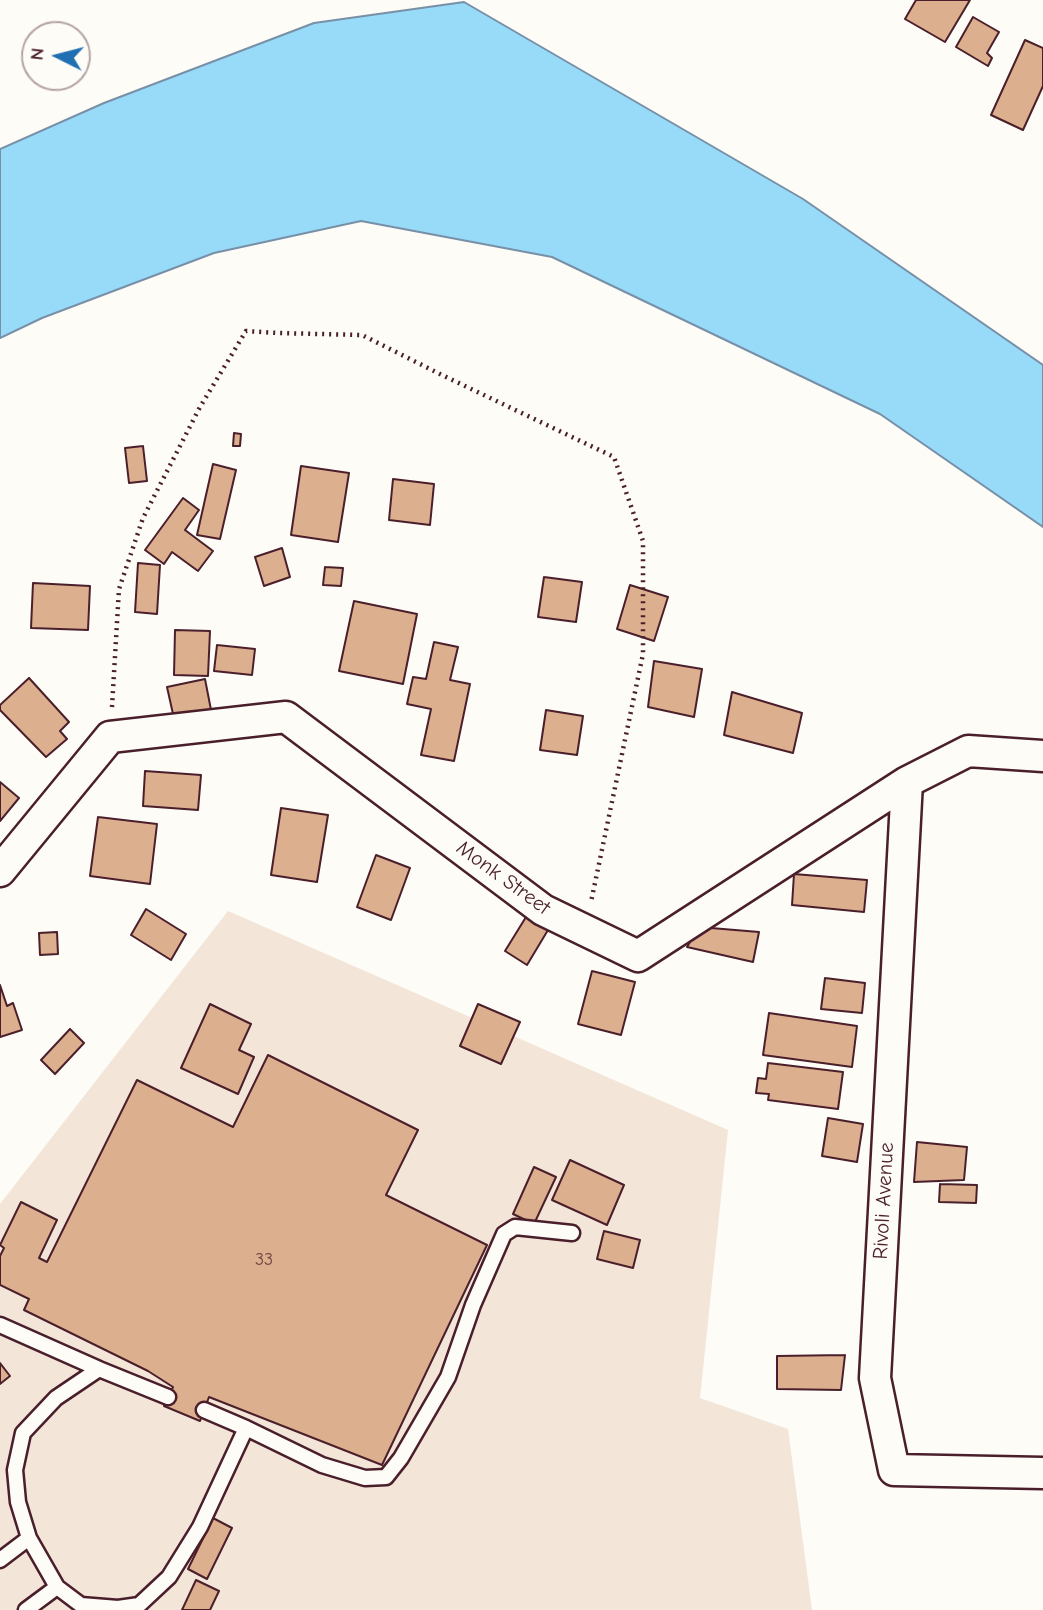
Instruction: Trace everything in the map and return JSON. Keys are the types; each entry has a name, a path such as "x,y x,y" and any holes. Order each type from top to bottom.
{"street":[{"name":"Monk Street","path":"110,737 286,717 543,910 638,956 907,782 968,751 1043,756"},
{"path":"0,871 110,737"},
{"name":"Rivoli Avenue","path":"907,782 875,1378 894,1469 1043,1474"}],"lane":[{"path":"205,1410 322,1465 365,1478 386,1477 401,1458 448,1377 473,1305 504,1234 515,1227 572,1233"},
{"path":"0,1325 168,1397"},
{"path":"99,1369 56,1398 23,1433 15,1470 18,1502 29,1538 57,1587 81,1605 118,1608 139,1605 169,1577 200,1527 246,1428"},
{"path":"0,1560 29,1538"},
{"path":"26,1610 57,1587"}],"path":[{"path":"110,737 119,589 143,518 200,407 246,331 362,335 614,457 643,541 643,654 585,930"}],"shaded area":[{"path":"228,911 728,1130 700,1398 788,1429 812,1610 0,1610 0,1204"}],"water":[{"path":"464,2 803,199 1043,365 1043,527 880,414 552,257 361,221 214,253 42,318 0,338 0,149 104,103 314,23"}],"building":[{"path":"916,0 970,0 945,42 905,19"},
{"path":"973,17 999,32 987,53 992,58 988,66 956,47"},
{"path":"1025,40 1043,48 1043,86 1023,130 991,115"},
{"path":"234,433 241,434 240,446 233,446"},
{"path":"143,446 147,481 129,483 125,448"},
{"path":"213,464 236,470 220,539 197,535"},
{"path":"301,466 349,473 338,542 291,535"},
{"path":"393,479 434,484 430,525 389,520"},
{"path":"183,498 199,510 185,530 213,551 198,571 172,552 164,564 145,550"},
{"path":"282,548 290,577 264,586 255,557"},
{"path":"138,563 160,565 157,614 135,612"},
{"path":"325,567 343,568 341,586 323,585"},
{"path":"544,577 582,582 576,622 538,617"},
{"path":"33,583 90,586 88,630 31,628"},
{"path":"630,585 668,597 654,641 617,629"},
{"path":"354,601 417,614 403,684 339,671"},
{"path":"175,630 210,631 208,676 174,675"},
{"path":"434,642 458,647 450,680 470,684 454,761 421,755 431,709 407,704 413,677 426,679"},
{"path":"217,645 255,649 252,675 214,671"},
{"path":"654,661 702,669 694,717 648,707"},
{"path":"29,678 69,722 60,731 67,739 46,757 0,710 0,705"},
{"path":"205,679 212,715 175,723 167,687"},
{"path":"732,692 802,713 793,753 724,735"},
{"path":"546,710 583,716 577,755 540,750"},
{"path":"145,771 201,775 198,810 143,806"},
{"path":"0,782 19,798 0,821"},
{"path":"281,808 328,815 317,882 271,875"},
{"path":"98,817 157,824 150,884 90,876"},
{"path":"376,855 410,868 391,920 357,907"},
{"path":"794,874 867,880 864,912 792,905"},
{"path":"146,909 186,934 171,960 131,935"},
{"path":"526,917 548,930 527,965 505,951"},
{"path":"699,927 759,932 753,962 687,947"},
{"path":"57,932 58,954 40,955 39,933"},
{"path":"592,971 635,982 621,1035 578,1024"},
{"path":"825,978 865,983 862,1013 821,1009"},
{"path":"0,985 7,1006 13,1003 22,1030 0,1037"},
{"path":"210,1004 251,1024 239,1050 254,1057 238,1094 181,1068"},
{"path":"478,1004 520,1022 501,1064 460,1046"},
{"path":"769,1013 857,1026 852,1067 763,1055"},
{"path":"70,1029 84,1043 55,1074 41,1060"},
{"path":"268,1055 418,1130 386,1195 487,1245 382,1465 209,1397 200,1421 164,1406 173,1387 148,1371 24,1310 29,1299 0,1285 0,1256 4,1248 0,1245 21,1202 57,1220 39,1258 47,1262 137,1080 233,1127"},
{"path":"768,1063 843,1072 838,1109 768,1100 769,1094 756,1093 758,1078 766,1079"},
{"path":"828,1118 863,1124 857,1162 822,1156"},
{"path":"917,1142 967,1147 964,1180 914,1182"},
{"path":"570,1160 624,1185 607,1225 552,1200"},
{"path":"534,1167 556,1177 534,1224 513,1214"},
{"path":"940,1184 977,1185 976,1203 939,1202"},
{"path":"604,1231 640,1240 633,1268 597,1259"},
{"path":"845,1355 841,1390 777,1389 777,1356"},
{"path":"0,1363 10,1376 0,1384"},
{"path":"213,1518 232,1528 207,1579 188,1569"},
{"path":"196,1580 219,1591 210,1610 182,1610"}]}
